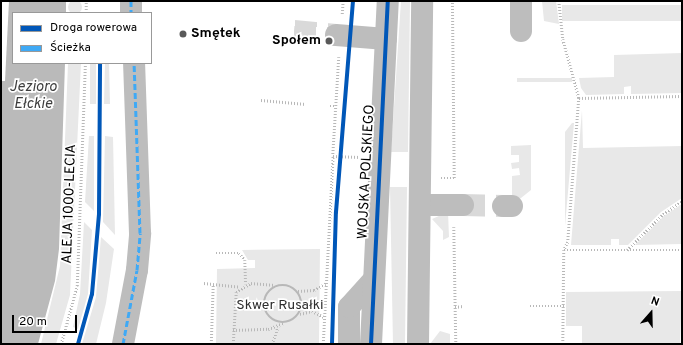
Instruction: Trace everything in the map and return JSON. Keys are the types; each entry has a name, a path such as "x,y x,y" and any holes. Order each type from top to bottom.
{"street":[{"path":"131,1 131,12"},
{"name":"WOJSKA POLSKIEGO","path":"371,344 379,158 388,1"},
{"path":"418,344 422,1"},
{"path":"521,1 521,31"},
{"path":"338,35 386,39"},
{"path":"123,344 137,270 140,233 134,64"},
{"path":"420,205 459,205"},
{"path":"349,344 349,307 373,280"}],"path":[{"path":"86,1 86,12"},
{"path":"323,344 336,106 338,35 343,1"},
{"path":"452,1 454,178 459,205 455,307 456,344"},
{"path":"558,1 564,39 579,98 568,242 564,250 564,344"},
{"path":"7,41 12,41"},
{"path":"579,98 682,96"},
{"path":"261,100 306,104"},
{"path":"330,106 336,106"},
{"path":"343,150 343,164"},
{"path":"333,156 379,158"},
{"path":"420,179 454,178"},
{"path":"334,272 338,199"},
{"path":"627,250 663,214 682,201"},
{"path":"564,250 682,250"},
{"path":"216,253 239,253 245,260 246,284"},
{"path":"204,284 240,287 246,284 262,282 275,286 288,285 298,291 314,290 326,284"},
{"path":"212,344 213,284"},
{"path":"275,286 266,293 265,311 273,320 284,323"},
{"path":"233,344 233,300 240,287"},
{"path":"298,291 303,302 300,314"},
{"path":"455,307 463,306"},
{"path":"530,306 564,306"},
{"path":"233,330 278,327 300,314 312,311 324,317"},
{"path":"272,344 278,327"}],"green space":[{"path":"75,0 81,4 82,7 80,12 70,12 68,7 70,2"},
{"path":"401,1 410,1 408,152 391,152"},
{"path":"542,1 556,1 559,24 544,21"},
{"path":"562,5 682,5 682,21 562,21"},
{"path":"682,53 682,93 631,94 631,86 624,87 624,94 586,95 581,88 579,78 614,77 614,55"},
{"path":"68,64 81,64 70,295 56,344 41,344 60,266"},
{"path":"90,64 96,64 96,104 90,104"},
{"path":"105,64 109,64 110,104 104,104"},
{"path":"517,78 572,78 572,82 517,82"},
{"path":"582,110 583,148 682,146 682,198 661,212 628,245 619,245 619,239 611,239 611,245 571,245"},
{"path":"572,123 574,123 565,226 565,132"},
{"path":"89,136 94,136 94,211 85,202"},
{"path":"105,136 113,137 115,235 103,222"},
{"path":"531,145 531,190 521,198 512,198 512,176 520,175 519,168 512,169 511,163 519,162 519,155 511,155 511,146"},
{"path":"390,187 407,187 405,344 393,344"},
{"path":"682,204 682,244 635,245 664,216"},
{"path":"448,212 449,237 443,240 443,231 432,219"},
{"path":"84,222 92,230 88,294 78,329 73,327 80,294"},
{"path":"101,237 114,249 106,303 96,344 82,344 96,297"},
{"name":"Skwer Rusałki","path":"320,249 319,344 216,344 217,269 255,268 255,260 248,260 242,250"},
{"path":"682,291 680,344 582,344 582,326 566,326 566,292"},
{"path":"440,331 450,334 450,344 430,344"}],"water":[{"name":"Jezioro Ełckie","path":"1,1 66,1 66,12 12,12 12,64 65,64 59,249 55,281 38,344 1,344"}],"pier":[{"path":"1,1 9,1 5,81 1,81"}],"tunnel":[{"path":"294,31 336,35"},
{"path":"463,205 503,206"}],"marked path":[{"path":"131,1 131,12"},
{"path":"123,344 137,270 140,233 134,64"}],"cycle path":[{"path":"332,344 336,212 353,1"},
{"path":"371,344 388,1"},
{"path":"78,344 92,294 99,214 100,64"}],"place":[{"name":"Smętek","path":"183,34"},
{"name":"Społem","path":"329,41"}]}
